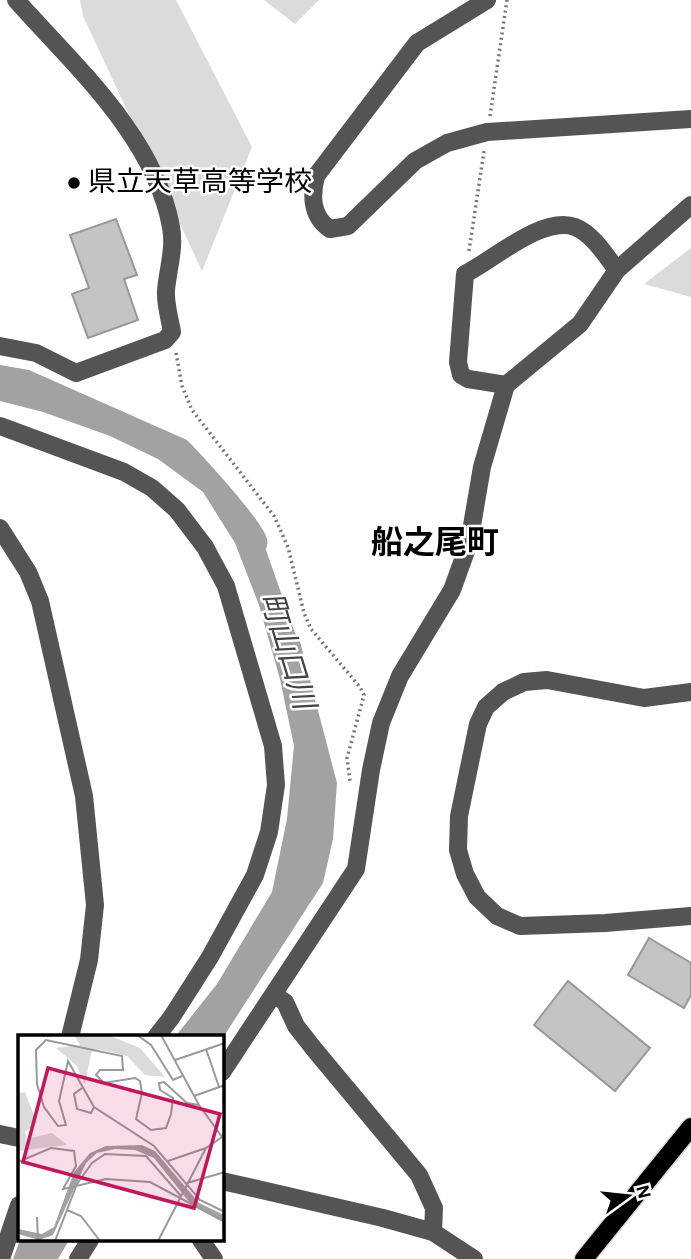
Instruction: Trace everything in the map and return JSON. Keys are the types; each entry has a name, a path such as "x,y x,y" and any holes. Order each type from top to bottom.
{"main road":[{"path":"584,1259 691,1128"}],"street":[{"path":"0,346 36,353 76,373 165,340 173,332 166,292 172,229 167,207 148,164 121,119 61,46 16,0"},
{"path":"486,0 417,43 316,176 312,195 320,222 330,229 348,226 415,161 447,143 691,120"},
{"path":"224,1069 356,869 381,723 400,676 452,590 470,543 482,467 506,385 580,324 617,270 691,205"},
{"path":"506,385 468,379 461,375 458,362 465,274 506,247 541,230 559,226 575,227 590,237 617,270"},
{"path":"0,426 124,472 152,488 177,510 205,547 226,586 273,746 276,785 269,832 255,875 209,957 158,1035"},
{"path":"0,528 28,572 40,601 84,796 95,905 89,960 70,1035"},
{"path":"691,692 644,698 547,680 524,682 503,692 486,706 478,724 460,816 458,850 465,874 477,897 497,915 520,926 691,916"},
{"path":"274,995 285,1002 296,1026 419,1175 434,1208 433,1232"},
{"path":"0,1134 18,1138"},
{"path":"224,1181 433,1232 474,1259"},
{"path":"1,1259 18,1208"},
{"path":"78,1259 89,1242"},
{"path":"202,1242 214,1259"}],"path":[{"path":"465,274 505,12"},
{"path":"173,332 182,386 192,410 274,516 288,547 304,613 311,629 360,687 363,695 346,758 351,786"}],"shaded area":[{"path":"80,0 176,0 252,147 202,271 83,16"},
{"path":"264,0 319,0 295,24"},
{"path":"691,248 691,297 644,284"}],"water":[{"name":"町山口川","path":"0,365 29,370 187,440 244,504 267,539 266,550 299,638 337,783 333,839 323,883 224,1036 177,1035 217,984 272,892 287,819 294,746 280,679 259,605 235,543 203,492 158,459 110,436 43,412 0,401"},
{"path":"19,1242 68,1242 58,1259 13,1259"}],"building":[{"path":"116,219 137,275 124,279 138,320 88,338 72,294 89,288 70,235"},
{"path":"649,938 691,963 691,995 684,1008 628,975"},
{"path":"568,981 650,1048 615,1091 534,1025"}],"place":[{"name":"県立天草高等学校","path":"74,183"}],"district":[{"name":"船之尾町","path":"435,543"}]}
